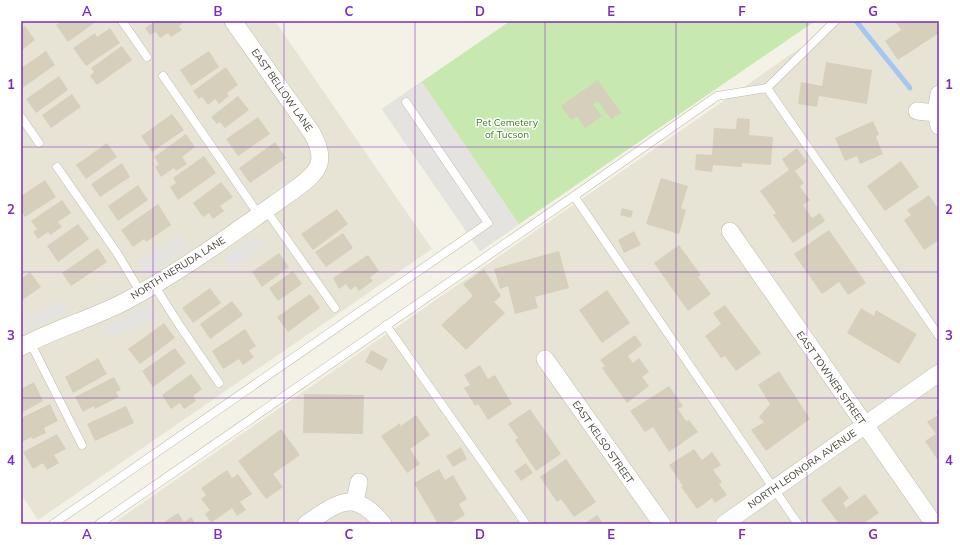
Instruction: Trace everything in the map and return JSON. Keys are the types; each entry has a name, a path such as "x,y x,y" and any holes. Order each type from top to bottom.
{"street":[{"name":"EAST BELLOW LANE","path":"233,21 312,133 320,154 320,164"},
{"path":"917,112 937,120 939,94"},
{"name":"NORTH NERUDA LANE","path":"25,345 104,311 147,289 198,258 306,182 320,164"},
{"name":"EAST TOWNER STREET","path":"730,231 934,524"},
{"name":"EAST KELSO STREET","path":"545,359 662,524"},
{"name":"NORTH LEONORA AVENUE","path":"724,524 939,373"},
{"path":"355,501 359,482"},
{"path":"306,524 334,506 345,502 355,501 366,506 383,524"}],"lane":[{"path":"122,21 147,57"},
{"path":"99,524 717,96 767,88 835,21"},
{"path":"163,76 335,308"},
{"path":"767,88 939,336"},
{"path":"53,524 488,223 406,102"},
{"path":"21,117 39,143"},
{"path":"57,167 117,253 178,323 219,383"},
{"path":"574,196 798,524"},
{"path":"386,325 526,524"},
{"path":"25,345 82,445"}],"shaded area":[{"path":"21,21 275,21 432,249 38,520 21,494"},
{"path":"839,21 939,21 939,524 112,524"},
{"path":"422,82 519,224 480,251 382,109"},
{"path":"255,234 264,246 233,269 224,257"},
{"path":"179,235 188,249 146,275 137,261"},
{"path":"61,300 67,313 22,334 21,319"},
{"path":"149,304 156,317 108,340 101,327"}],"green space":[{"name":"Pet Cemetery of Tucson","path":"510,21 815,21 480,251 382,109"}],"building":[{"path":"62,21 97,21 68,42 56,25"},
{"path":"155,21 186,21 179,26 182,30 171,37 168,33 160,38 156,32 150,35 145,28"},
{"path":"895,21 935,21 939,28 939,33 898,60 885,41 901,30"},
{"path":"25,26 35,40 21,51 21,29"},
{"path":"110,28 120,43 86,66 73,48 95,33 97,37"},
{"path":"122,46 132,60 97,85 90,76 94,72 91,68"},
{"path":"46,51 55,65 21,89 21,68"},
{"path":"209,51 219,67 191,86 180,70"},
{"path":"826,62 872,70 867,104 819,96 817,107 798,104 801,82 822,86"},
{"path":"226,67 238,85 227,93 229,96 219,104 215,99 208,105 202,97 199,99 193,91"},
{"path":"59,76 68,90 36,113 26,99"},
{"path":"598,80 621,113 611,119 598,101 593,104 602,116 585,128 577,116 571,120 561,106"},
{"path":"72,94 81,107 51,128 42,115"},
{"path":"238,96 249,110 225,128 220,122 217,124 211,117"},
{"path":"172,114 184,130 152,152 141,136"},
{"path":"258,117 270,134 238,156 226,139"},
{"path":"737,118 750,119 749,135 773,137 771,165 742,163 742,167 713,165 712,172 695,170 696,154 712,155 714,128 736,129"},
{"path":"873,121 879,134 876,137 883,154 860,164 857,156 845,161 835,138"},
{"path":"186,134 195,147 182,157 187,164 176,171 174,168 161,177 155,167 159,164 154,157"},
{"path":"275,142 286,158 250,183 239,168"},
{"path":"107,143 117,157 86,179 76,165"},
{"path":"797,148 807,162 795,171 804,183 800,187 810,200 803,205 812,218 820,213 825,221 793,243 773,215 776,213 760,191 789,170 782,159"},
{"path":"204,156 216,173 178,200 170,187 176,183 173,178"},
{"path":"901,161 919,187 885,211 867,186"},
{"path":"122,163 130,177 100,197 91,184"},
{"path":"661,178 688,186 681,208 686,210 679,234 646,224"},
{"path":"45,180 56,197 25,217 21,211 21,196"},
{"path":"221,182 233,197 220,206 224,211 213,219 209,213 203,217 193,203"},
{"path":"138,185 148,200 118,221 108,206"},
{"path":"929,195 939,210 939,240 924,250 904,220 911,215 907,210"},
{"path":"62,200 71,213 58,222 62,227 50,235 48,232 38,239 33,232 37,229 31,221"},
{"path":"158,204 171,225 146,242 144,239 133,247 121,230"},
{"path":"622,208 633,211 631,218 620,215"},
{"path":"337,209 348,224 313,250 301,234"},
{"path":"78,224 89,239 58,262 47,246"},
{"path":"829,230 866,283 848,295 839,282 822,294 794,254"},
{"path":"634,231 641,245 624,253 618,240"},
{"path":"343,233 353,248 326,267 315,252"},
{"path":"679,245 701,275 698,277 711,294 688,311 654,263"},
{"path":"98,248 107,262 71,286 62,273"},
{"path":"559,251 569,288 535,297 538,308 515,314 508,286 500,289 494,269"},
{"path":"279,253 289,267 262,287 252,272"},
{"path":"368,255 379,271 370,277 373,281 359,291 356,286 350,290 346,284 339,289 333,278"},
{"path":"484,269 501,296 494,302 505,313 466,350 441,325 473,296 463,284"},
{"path":"293,271 302,284 278,301 269,288"},
{"path":"30,272 41,287 21,301 21,279"},
{"path":"210,288 221,303 193,323 182,308"},
{"path":"607,290 630,323 602,343 579,310"},
{"path":"310,294 320,308 288,332 277,317"},
{"path":"232,301 243,315 210,339 200,324"},
{"path":"725,305 761,353 736,371 725,356 721,358 705,336 721,324 713,313"},
{"path":"861,308 874,316 876,310 917,334 899,364 847,333"},
{"path":"164,323 175,338 140,364 128,349"},
{"path":"245,329 256,346 249,351 254,357 243,365 239,359 223,369 212,351"},
{"path":"635,335 642,345 628,356 633,363 639,358 649,372 642,377 649,386 627,403 602,368 605,366 600,360"},
{"path":"175,348 186,363 153,387 142,371"},
{"path":"371,350 388,359 382,371 365,362"},
{"path":"98,358 107,374 73,393 65,377"},
{"path":"480,365 488,379 495,375 512,404 488,420 478,404 475,406 464,388 470,385 464,375"},
{"path":"779,371 810,419 766,451 751,430 764,422 759,417 770,404 758,385"},
{"path":"191,374 202,389 193,396 196,401 184,409 180,403 171,409 162,395"},
{"path":"114,377 121,390 116,392 119,397 95,409 94,406 83,412 75,397"},
{"path":"34,382 43,401 21,413 21,389"},
{"path":"669,386 683,406 678,409 686,421 689,420 698,432 669,452 653,427 645,432 630,411"},
{"path":"304,394 364,395 363,434 303,433"},
{"path":"50,404 58,421 44,428 46,433 33,439 32,437 21,442 21,418"},
{"path":"126,406 134,423 95,441 87,424"},
{"path":"530,409 561,454 536,471 515,440 518,438 508,424"},
{"path":"939,409 939,462 925,441 936,434 927,422 938,415 936,411"},
{"path":"416,415 430,435 410,449 420,464 407,473 381,436 400,423 401,426"},
{"path":"281,429 300,455 273,474 283,487 266,499 238,461"},
{"path":"57,434 66,449 54,455 59,463 47,470 43,463 33,469 23,452"},
{"path":"461,447 467,459 453,467 446,456"},
{"path":"694,449 702,460 712,452 721,465 713,470 722,482 719,484 727,495 715,503 712,498 697,509 681,487 683,486 669,465"},
{"path":"566,459 596,502 574,517 561,499 557,502 540,477"},
{"path":"526,463 533,473 521,481 514,471"},
{"path":"439,469 445,480 453,475 467,499 459,504 465,515 450,524 438,524 414,483"},
{"path":"227,470 232,478 238,474 252,494 240,502 246,510 237,516 232,508 211,523 205,514 210,510 201,499 206,495 201,488"},
{"path":"840,486 849,498 843,503 846,508 865,494 879,513 863,524 839,524 821,500"},
{"path":"178,513 184,522 191,517 196,524 161,524"},
{"path":"597,515 604,524 584,524"}],"waterway":[{"path":"856,21 910,88"}]}
